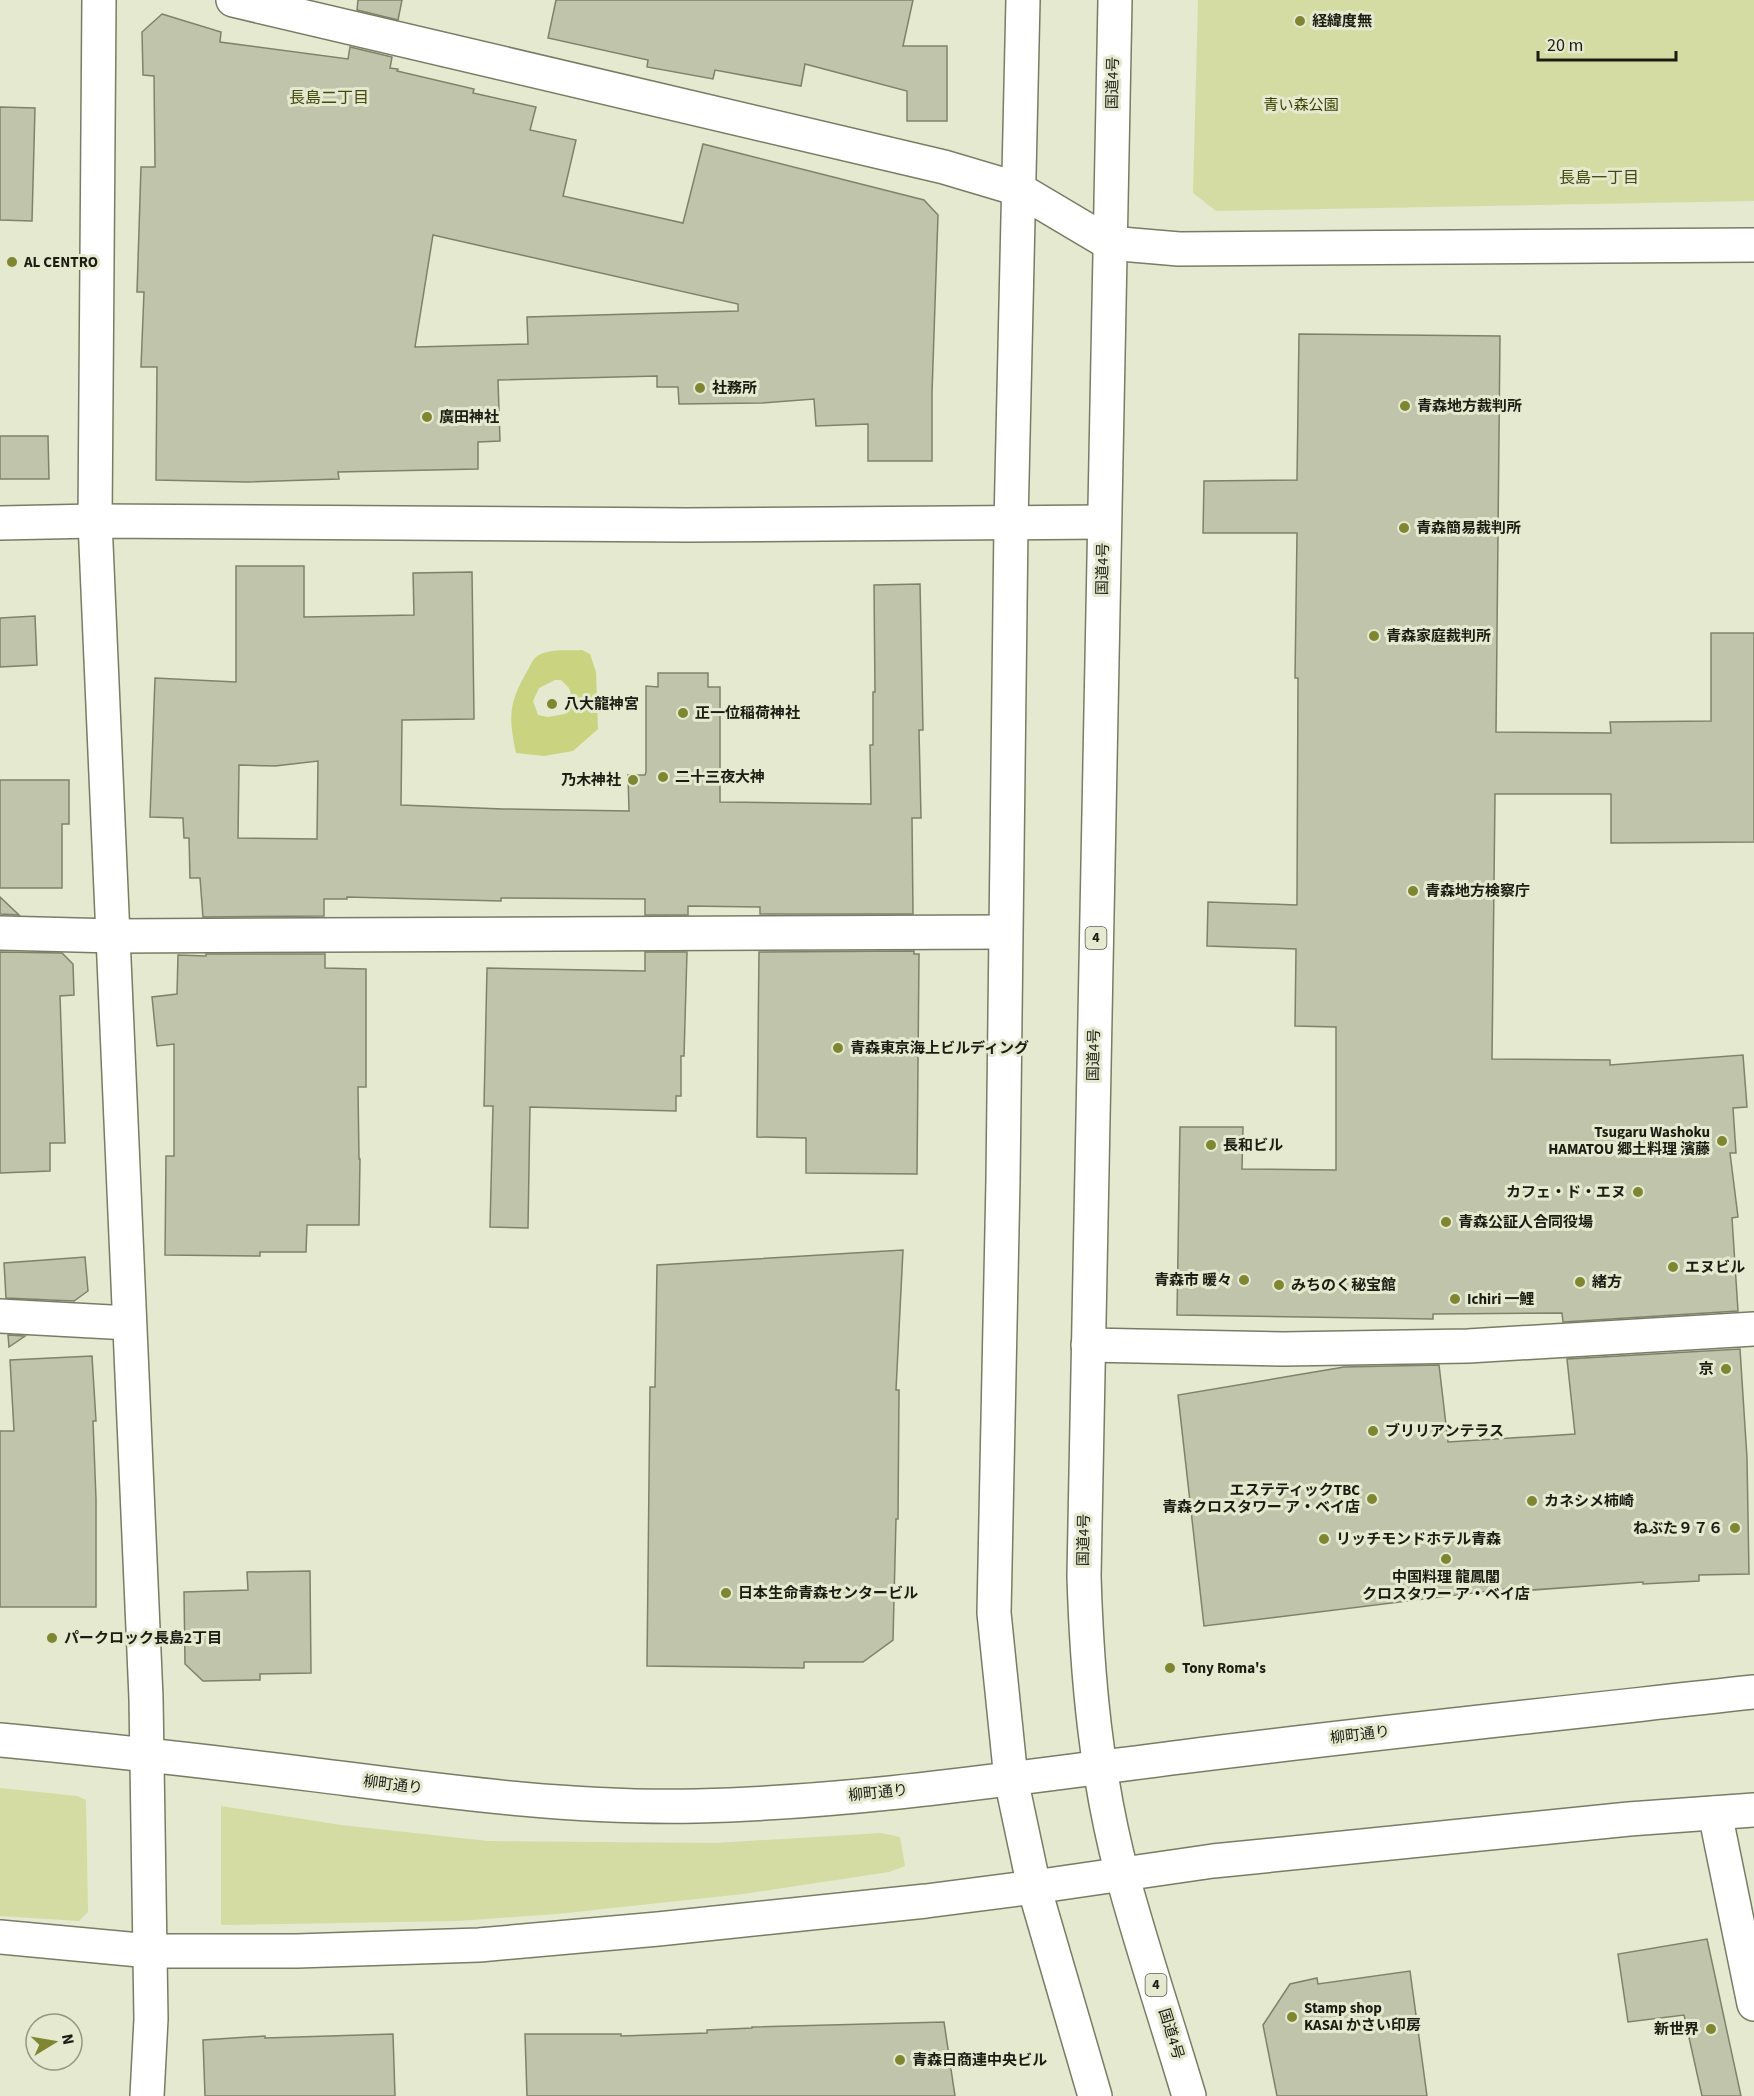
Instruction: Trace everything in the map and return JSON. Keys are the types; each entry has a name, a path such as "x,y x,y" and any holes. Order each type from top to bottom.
{"main road":[{"path":"99,0 95,521 147,1755 151,2019 147,2096"},
{"path":"233,0 944,166 1018,189 1109,243 1179,249 1754,244"},
{"path":"1023,0 1011,524 1003,1180 994,1613 1011,1779 1034,1887 1095,2096"},
{"name":"国道4号","path":"1115,0 1083,1576 1089,1690 1100,1767 1122,1873 1189,2096"},
{"path":"0,524 95,521 535,525 1104,522"},
{"path":"0,933 114,936 1005,932"},
{"path":"0,1316 129,1323"},
{"path":"1088,1345 1283,1349 1468,1346 1754,1329"},
{"name":"柳町通り","path":"0,1740 147,1755 495,1798 590,1805 694,1806 801,1801 1011,1779 1413,1729 1754,1692"},
{"path":"0,1937 150,1951 297,1951 500,1943 658,1929 1034,1887 1213,1861 1629,1819 1754,1810"},
{"path":"1715,1813 1754,2004"}],"green space":[{"name":"青い森公園","path":"1198,0 1754,0 1754,201 1216,211 1193,193"},
{"path":"0,1788 77,1796 86,1800 88,1912 79,1921 0,1916"},
{"path":"221,1806 341,1825 488,1841 716,1843 881,1833 900,1837 905,1866 889,1872 743,1894 557,1914 458,1921 221,1925"}],"shaded area":[{"path":"582,650 590,654 596,672 598,729 573,751 544,756 516,753 511,721 513,703 532,662 546,652","holes":["555,680 561,680 569,688 573,700 565,714 548,717 538,715 533,701 539,688"]}],"building":[{"path":"358,0 402,0 398,20 357,10"},
{"path":"556,0 913,0 903,46 947,46 947,121 907,121 907,91 805,64 801,86 715,70 713,79 647,67 648,60 548,38"},
{"path":"162,14 221,32 220,42 348,59 350,47 392,57 390,68 398,69 397,71 474,89 473,93 536,107 530,130 576,140 563,196 683,223 703,144 924,200 938,215 932,461 868,461 868,424 816,426 814,399 761,403 679,404 678,387 657,387 657,376 498,380 500,441 478,442 478,469 338,472 339,479 246,482 156,480 157,367 141,367 144,292 137,292 141,167 155,167 154,76 143,75 142,32","holes":["433,235 738,304 738,311 527,317 528,344 415,347"]},
{"path":"0,107 35,108 32,221 0,220"},
{"path":"1299,334 1500,336 1496,732 1611,733 1610,722 1711,721 1711,633 1754,633 1754,842 1611,843 1611,794 1495,794 1492,1059 1610,1060 1610,1065 1743,1055 1747,1107 1733,1108 1736,1153 1730,1153 1738,1217 1732,1218 1738,1311 1563,1322 1562,1313 1433,1314 1433,1319 1177,1315 1180,1127 1243,1127 1242,1169 1336,1170 1336,1027 1295,1026 1296,949 1207,946 1208,902 1297,905 1298,678 1295,678 1297,533 1203,533 1204,481 1297,480"},
{"path":"0,436 48,436 49,479 0,479"},
{"path":"236,566 304,566 304,617 414,615 413,573 472,572 474,719 402,720 401,805 629,811 628,775 645,775 646,772 646,686 658,687 658,673 708,673 708,687 720,687 720,802 871,804 870,745 873,745 873,692 875,692 874,585 920,584 923,730 919,730 921,818 912,818 913,914 760,914 760,907 688,906 688,915 645,915 645,899 501,898 501,901 347,897 347,899 324,899 324,916 203,917 200,878 190,878 189,838 184,838 183,818 150,817 155,678 236,682","holes":["318,761 317,839 238,838 239,765 275,766"]},
{"path":"35,616 37,665 0,667 0,618"},
{"path":"0,780 69,780 69,824 62,824 62,888 0,888"},
{"path":"0,897 19,915 0,914"},
{"name":"青森東京海上ビルディング","path":"914,951 914,954 919,954 917,1174 806,1173 806,1138 757,1137 759,952"},
{"path":"0,952 62,953 73,964 74,995 60,996 65,1143 50,1143 50,1171 0,1173"},
{"path":"645,952 687,952 684,1056 681,1056 681,1096 676,1096 676,1111 530,1107 528,1228 490,1227 493,1106 484,1106 487,968 645,971"},
{"path":"206,954 325,954 325,968 366,969 366,1087 358,1087 359,1225 307,1225 306,1252 260,1252 260,1256 165,1255 166,1156 174,1156 174,1044 157,1046 152,997 177,994 178,955 206,956"},
{"path":"903,1250 896,1390 899,1390 898,1519 896,1519 893,1640 863,1662 804,1662 804,1668 647,1666 650,1387 655,1387 657,1265"},
{"path":"85,1257 88,1291 74,1301 6,1298 4,1263"},
{"path":"8,1335 25,1336 9,1347"},
{"path":"1740,1349 1747,1458 1749,1574 1699,1575 1699,1581 1643,1584 1643,1582 1505,1592 1505,1589 1204,1626 1178,1395 1344,1367 1439,1365 1448,1442 1575,1434 1567,1359"},
{"path":"92,1356 96,1421 93,1421 96,1607 0,1607 0,1431 14,1431 10,1360"},
{"path":"310,1571 311,1673 260,1674 260,1680 203,1681 185,1664 184,1592 248,1590 247,1572"},
{"path":"1707,1939 1741,2096 1702,2096 1684,2015 1628,2022 1618,1954"},
{"path":"1410,1971 1427,2096 1277,2096 1263,2025 1290,1984 1317,1978 1318,1984"},
{"path":"944,2022 955,2096 527,2096 525,2034 621,2034 621,2036 707,2033 707,2030 752,2027"},
{"path":"393,2034 395,2096 205,2096 203,2040 265,2036 265,2038"}],"place":[{"name":"経緯度無","path":"1300,21"},
{"name":"AL CENTRO","path":"12,262"},
{"name":"社務所","path":"700,388"},
{"name":"青森地方裁判所","path":"1405,406"},
{"name":"廣田神社","path":"427,417"},
{"name":"青森簡易裁判所","path":"1404,528"},
{"name":"青森家庭裁判所","path":"1374,636"},
{"name":"八大龍神宮","path":"552,704"},
{"name":"正一位稲荷神社","path":"683,713"},
{"name":"二十三夜大神","path":"663,777"},
{"name":"乃木神社","path":"633,780"},
{"name":"青森地方検察庁","path":"1413,891"},
{"name":"青森東京海上ビルディング","path":"838,1048"},
{"name":"Tsugaru Washoku HAMATOU 郷土料理 濱藤","path":"1722,1141"},
{"name":"長和ビル","path":"1211,1145"},
{"name":"カフェ・ド・エヌ","path":"1638,1192"},
{"name":"青森公証人合同役場","path":"1446,1222"},
{"name":"エヌビル","path":"1673,1267"},
{"name":"青森市 暖々","path":"1244,1280"},
{"name":"緒方","path":"1580,1282"},
{"name":"みちのく秘宝館","path":"1279,1285"},
{"name":"Ichiri 一鯉","path":"1455,1299"},
{"name":"京","path":"1726,1369"},
{"name":"ブリリアンテラス","path":"1373,1431"},
{"name":"エステティックTBC 青森クロスタワー ア・ベイ店","path":"1372,1499"},
{"name":"カネシメ柿崎","path":"1532,1501"},
{"name":"ねぶた９７６","path":"1735,1528"},
{"name":"リッチモンドホテル青森","path":"1324,1539"},
{"name":"中国料理 龍鳳閣 クロスタワー ア・ベイ店","path":"1446,1559"},
{"name":"日本生命青森センタービル","path":"726,1593"},
{"name":"パークロック長島2丁目","path":"52,1638"},
{"name":"Tony Roma's","path":"1170,1668"},
{"name":"Stamp shop KASAI かさい印房","path":"1292,2017"},
{"name":"新世界","path":"1711,2029"},
{"name":"青森日商連中央ビル","path":"900,2060"}],"district":[{"name":"長島二丁目","path":"329,98"},
{"name":"長島一丁目","path":"1599,178"}]}
